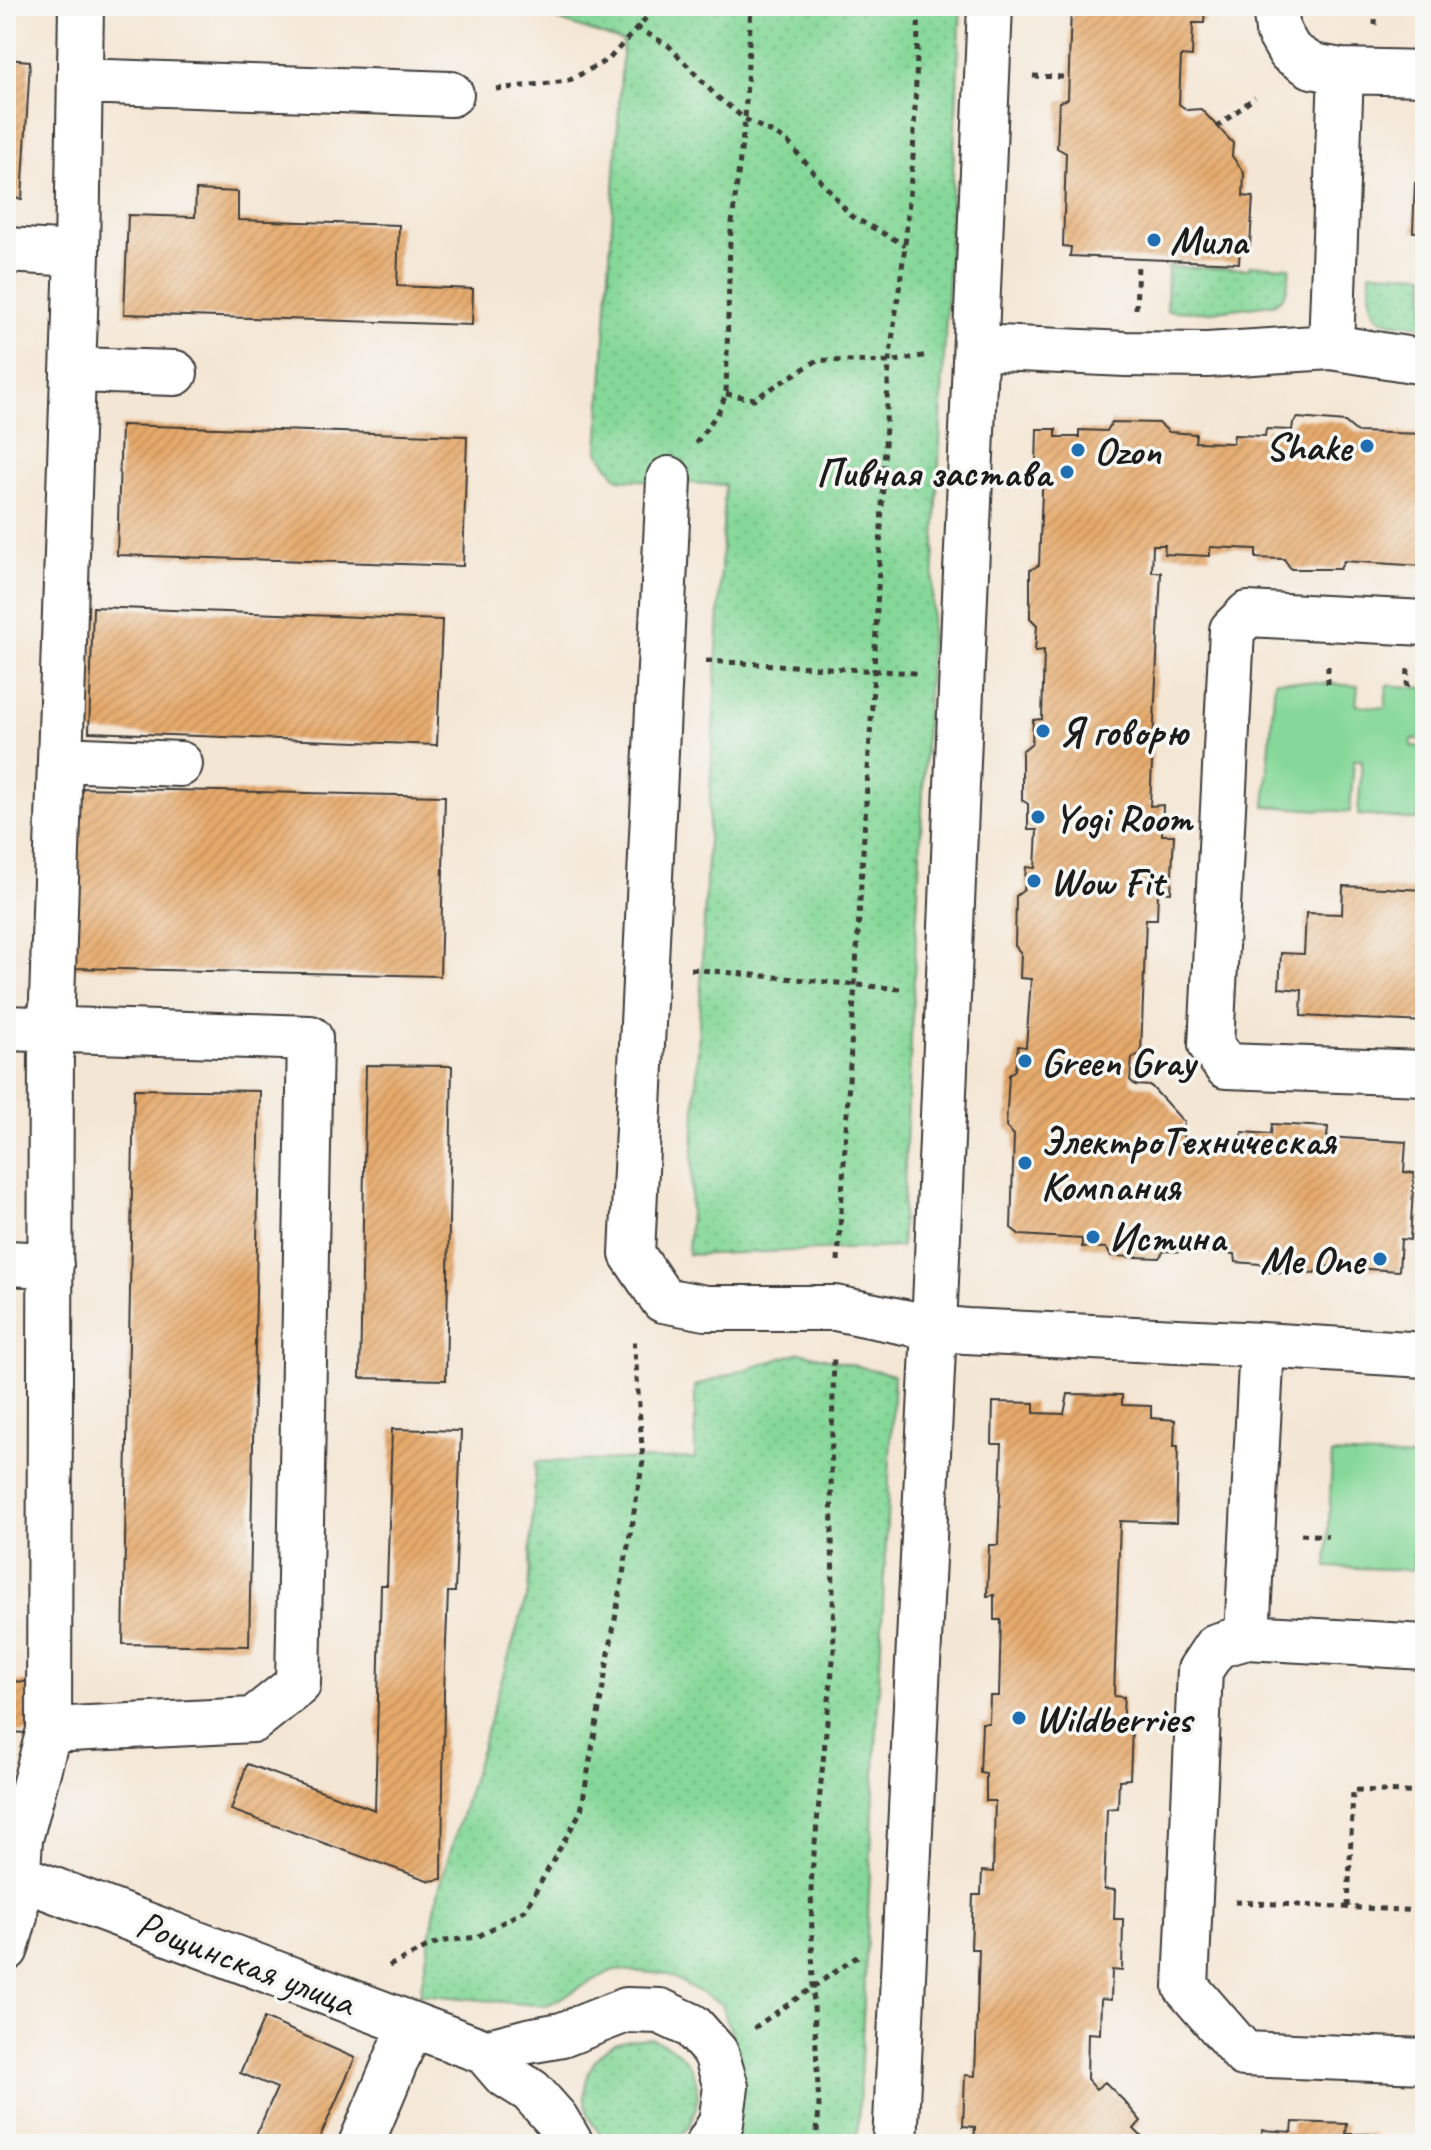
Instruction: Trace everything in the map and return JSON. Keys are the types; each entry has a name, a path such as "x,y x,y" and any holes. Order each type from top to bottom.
{"street":[{"path":"6,1949 15,1916 11,1874 49,1730 51,1030 77,254 81,6"},
{"path":"895,2144 934,1328 990,6"},
{"path":"1275,6 1278,31 1290,52 1312,66 1341,71 1425,73"},
{"path":"1331,347 1341,71"},
{"path":"80,81 451,94"},
{"path":"6,250 77,254"},
{"path":"976,347 1207,355 1331,347 1425,362"},
{"path":"73,370 175,373"},
{"path":"669,479 632,1254 663,1300 706,1308 835,1308 934,1328 1425,1355"},
{"path":"1425,623 1248,614 1232,630 1211,1045 1226,1066 1425,1073"},
{"path":"60,759 180,764"},
{"path":"6,1028 310,1038 298,1684 253,1720 49,1730"},
{"path":"6,1263 51,1265"},
{"path":"1247,1637 1262,1345"},
{"path":"1425,1647 1247,1637 1216,1646 1200,1670 1186,1987 1244,2054 1425,2061"},
{"name":"Рощинская улица","path":"11,1874 485,2052 504,2074 531,2091 556,2119 571,2144"},
{"path":"485,2052 562,2035 626,2010 660,2011 692,2026 716,2053 726,2087 721,2123 708,2144"},
{"path":"361,2144 411,2025"}],"path":[{"path":"451,94 568,81 609,59 657,6"},
{"path":"669,479 719,411 726,394 730,239 745,119 751,6"},
{"path":"816,2144 819,2108 811,1884 834,1650 831,1477 835,1308 874,671 889,362 905,246 913,156 919,6"},
{"path":"636,27 669,46 716,96 745,119 786,140 851,216 905,246"},
{"path":"1020,75 1064,77"},
{"path":"1217,127 1255,97"},
{"path":"1136,318 1138,265"},
{"path":"726,394 754,399 818,360 889,362 976,347"},
{"path":"660,657 961,675"},
{"path":"646,967 948,994"},
{"path":"382,1969 438,1942 477,1937 525,1910 581,1811 643,1461 634,1335 663,1300"},
{"path":"1288,1533 1328,1536"},
{"path":"1348,1907 1353,1790 1425,1793"},
{"path":"1190,1900 1425,1911"},
{"path":"716,2053 904,1924"}],"green space":[{"path":"522,6 961,6 901,1247 688,1255 725,485 618,479 598,452 623,42"},
{"path":"1250,265 1290,267 1287,289 1282,298 1272,304 1209,312 1167,311 1168,267 1249,269"},
{"path":"1370,272 1425,274 1424,325 1395,323 1378,317 1371,302"},
{"path":"1275,680 1358,686 1356,705 1385,708 1387,685 1425,688 1422,740 1412,739 1411,746 1423,747 1418,820 1358,815 1362,760 1354,760 1350,812 1265,806"},
{"path":"800,1352 894,1375 857,2144 728,2144 739,2054 721,2004 667,1974 613,1970 546,2006 420,1994 438,1893 528,1592 536,1462 695,1458 695,1386"},
{"path":"1332,1454 1418,1458 1413,1570 1327,1567"},
{"path":"651,2038 681,2055 693,2072 697,2093 693,2117 685,2131 669,2142 613,2144 599,2132 587,2112 587,2079 597,2058 605,2050 628,2040"}],"building":[{"path":"1071,6 1205,6 1204,23 1193,23 1192,57 1181,56 1179,104 1187,110 1201,109 1233,143 1232,156 1244,173 1243,196 1253,197 1250,246 1240,246 1239,263 1070,256 1071,247 1063,246 1066,153 1057,148 1059,102 1068,99"},
{"path":"6,59 30,61 22,199 6,198"},
{"path":"1425,180 1425,231 1413,232 1415,183"},
{"path":"196,190 238,192 238,220 399,225 397,286 473,289 472,325 124,314 128,215 195,217"},
{"path":"6,341 13,341 8,435 6,435"},
{"path":"1298,418 1345,422 1357,432 1425,434 1423,566 1344,561 1340,569 1291,569 1284,559 1256,558 1256,549 1210,547 1210,556 1164,554 1165,545 1153,545 1152,572 1161,572 1150,806 1163,805 1162,835 1174,835 1171,893 1158,892 1157,919 1146,919 1141,1053 1132,1058 1130,1080 1135,1085 1151,1086 1184,1122 1182,1135 1192,1147 1217,1148 1217,1141 1241,1143 1242,1132 1271,1134 1272,1124 1328,1127 1327,1137 1406,1142 1404,1172 1414,1173 1410,1240 1401,1239 1399,1271 1320,1266 1314,1273 1268,1272 1260,1264 1236,1262 1235,1254 1164,1251 1159,1258 1111,1256 1106,1248 1082,1247 1082,1239 1020,1235 1011,1228 1014,1135 1006,1127 1009,1075 1015,1070 1018,1046 1026,1047 1031,979 1020,978 1021,953 1015,946 1016,896 1024,890 1026,867 1035,868 1037,830 1028,830 1028,804 1022,800 1022,751 1032,743 1033,720 1042,719 1044,650 1035,651 1037,625 1030,618 1030,570 1039,565 1043,467 1036,466 1037,429 1056,429 1056,437 1079,437 1079,430 1107,431 1112,422 1159,423 1169,432 1196,434 1195,442 1233,443 1234,435 1265,436 1266,429 1292,430"},
{"path":"121,425 467,436 463,566 117,555"},
{"path":"93,607 442,620 437,745 89,732"},
{"path":"77,788 445,796 440,976 73,968"},
{"path":"1343,886 1425,890 1425,1022 1301,1016 1302,990 1279,988 1281,953 1304,954 1306,913 1342,914"},
{"path":"366,1065 452,1066 446,1380 360,1378"},
{"path":"134,1089 260,1091 249,1646 123,1644"},
{"path":"1068,1394 1122,1395 1122,1405 1151,1406 1151,1418 1175,1420 1174,1446 1178,1446 1176,1523 1120,1521 1114,1696 1124,1697 1122,1726 1132,1727 1130,1779 1119,1780 1118,1808 1107,1809 1104,1889 1115,1890 1114,1919 1123,1919 1122,1971 1112,1970 1111,2000 1101,1999 1100,2034 1088,2033 1087,2079 1096,2089 1105,2082 1124,2101 1141,2121 1134,2129 1149,2144 974,2144 975,2127 963,2126 965,2075 975,2076 979,1949 971,1949 973,1895 981,1895 982,1871 993,1872 995,1801 986,1801 986,1774 980,1773 982,1723 989,1723 990,1696 999,1696 1001,1620 994,1620 994,1595 987,1596 989,1545 998,1545 1002,1444 992,1444 993,1402 1034,1403 1034,1413 1064,1414"},
{"path":"392,1429 461,1431 455,1592 448,1592 442,1879 430,1881 231,1810 247,1764 375,1810 381,1585 387,1585"},
{"path":"6,1681 30,1682 28,1733 6,1732"},
{"path":"264,2018 355,2058 317,2144 252,2144 277,2088 240,2073"},
{"path":"1293,2122 1347,2124 1346,2134 1375,2134 1375,2144 1202,2144 1202,2138 1262,2140 1262,2130 1292,2132"}],"place":[{"name":"Мила","path":"1154,240"},
{"name":"Shake","path":"1367,446"},
{"name":"Ozon","path":"1078,450"},
{"name":"Пивная застава","path":"1067,472"},
{"name":"Я говорю","path":"1043,731"},
{"name":"Yogi Room","path":"1038,817"},
{"name":"Wow Fit","path":"1034,881"},
{"name":"Green Gray","path":"1025,1061"},
{"name":"ЭлектроТехническая Компания","path":"1025,1163"},
{"name":"Истина","path":"1093,1237"},
{"name":"Me One","path":"1380,1259"},
{"name":"Wildberries","path":"1019,1718"}]}
